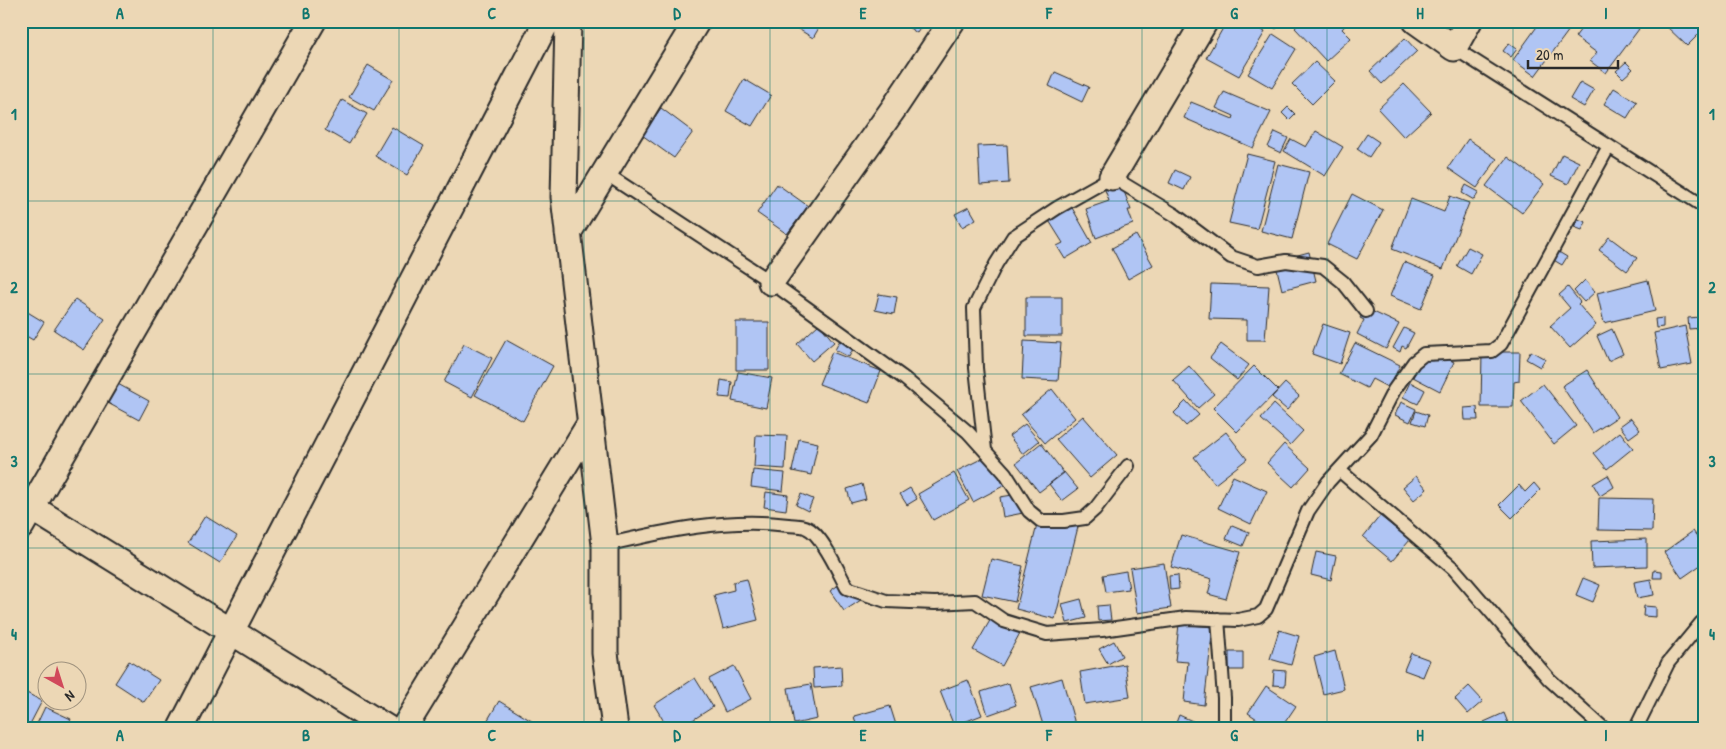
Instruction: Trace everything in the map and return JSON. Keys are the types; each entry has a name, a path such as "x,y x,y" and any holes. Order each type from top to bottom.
{"street":[{"path":"313,21 25,512 231,631 387,728"},
{"path":"181,728 547,21"},
{"path":"568,21 564,197 605,545 605,653 615,728"},
{"path":"568,233 697,21"},
{"path":"771,282 894,108 952,21"},
{"path":"1112,177 1205,21"},
{"path":"1416,21 1454,48 1469,21"},
{"path":"404,728 590,422"}],"lane":[{"path":"1454,48 1705,207"},
{"path":"605,545 675,530 726,524 774,523 808,528 825,545 847,588 886,601 935,603 975,601 1004,621 1047,634 1102,630 1186,618 1238,620 1258,616 1266,609 1308,511 1328,482 1371,435 1394,390 1414,362 1424,354 1492,351 1501,344 1609,146"},
{"path":"605,173 771,282 905,379 968,432 1005,473 1029,512 1042,521 1064,521 1085,518 1096,509 1128,466"},
{"path":"985,450 976,368 974,308 996,264 1013,237 1057,208 1112,177 1175,215 1232,257 1258,266 1286,261 1323,266 1343,282 1366,311"},
{"path":"1340,470 1454,569 1549,679 1603,728"},
{"path":"1218,620 1224,698 1224,728"},
{"path":"1636,728 1668,663 1701,623 1705,621"}],"building":[{"path":"668,21 681,21 678,27"},
{"path":"785,21 823,21 813,38"},
{"path":"899,21 925,21 917,33"},
{"path":"1227,21 1246,21 1265,32 1239,76 1206,58"},
{"path":"1267,21 1283,21 1276,29"},
{"path":"1302,21 1349,21 1342,29 1351,38 1326,61 1295,28"},
{"path":"1541,21 1566,21 1572,26 1535,76 1513,60"},
{"path":"1587,21 1628,21 1639,29 1606,73 1590,61 1597,53 1575,37"},
{"path":"1669,21 1705,21 1705,28 1687,46 1665,25"},
{"path":"1273,34 1296,49 1272,88 1248,74"},
{"path":"1405,38 1417,51 1382,84 1370,71"},
{"path":"1509,43 1517,49 1511,57 1503,51"},
{"path":"1315,62 1335,81 1312,104 1292,84"},
{"path":"1626,62 1633,69 1623,78 1616,71"},
{"path":"368,65 393,80 374,111 349,97"},
{"path":"1055,72 1089,87 1082,102 1049,86"},
{"path":"744,79 771,95 752,126 726,111"},
{"path":"1580,82 1594,90 1584,107 1570,99"},
{"path":"1404,84 1431,112 1404,137 1378,109"},
{"path":"1614,88 1637,102 1627,118 1604,104"},
{"path":"1224,92 1271,112 1253,148 1184,118 1191,102 1233,119 1234,116 1216,108"},
{"path":"342,100 367,114 349,144 325,130"},
{"path":"1288,107 1295,114 1289,120 1282,113"},
{"path":"661,108 693,132 674,158 642,135"},
{"path":"392,127 424,146 407,175 375,156"},
{"path":"1316,131 1343,147 1325,176 1284,151 1291,139 1306,147"},
{"path":"1275,132 1288,138 1281,153 1268,147"},
{"path":"1367,134 1379,142 1369,157 1357,149"},
{"path":"1468,139 1497,159 1477,188 1448,168"},
{"path":"1007,145 1009,183 980,185 978,146"},
{"path":"1247,154 1275,161 1257,229 1229,223"},
{"path":"1562,154 1579,162 1568,184 1551,176"},
{"path":"1508,157 1544,184 1522,213 1486,186"},
{"path":"1278,164 1309,172 1292,239 1261,231"},
{"path":"1175,170 1190,177 1184,190 1169,183"},
{"path":"1119,178 1131,210 1128,210 1133,224 1096,238 1086,209 1109,201 1103,184"},
{"path":"777,184 808,206 787,234 757,213"},
{"path":"1466,185 1479,192 1474,200 1462,193"},
{"path":"1352,194 1383,210 1357,259 1327,244"},
{"path":"1450,196 1469,203 1443,269 1392,249 1411,199 1444,212"},
{"path":"1071,206 1092,243 1065,259 1057,246 1063,243 1048,219"},
{"path":"969,207 976,219 962,227 955,214"},
{"path":"1578,219 1586,222 1582,230 1574,227"},
{"path":"1136,235 1153,265 1128,279 1112,248"},
{"path":"1609,237 1637,258 1627,271 1599,250"},
{"path":"1468,247 1482,254 1471,274 1457,266"},
{"path":"1557,251 1567,257 1562,265 1552,259"},
{"path":"1309,252 1316,281 1282,290 1275,261"},
{"path":"1404,262 1435,275 1421,309 1390,296"},
{"path":"1585,280 1595,292 1584,302 1574,291"},
{"path":"1648,280 1655,311 1604,323 1597,293"},
{"path":"1211,284 1269,286 1265,340 1247,340 1247,320 1209,319"},
{"path":"1568,287 1580,302 1578,304 1596,325 1570,348 1550,326 1570,308 1559,295"},
{"path":"879,294 897,297 894,314 875,310"},
{"path":"1026,297 1062,297 1062,336 1026,336"},
{"path":"75,299 105,319 84,350 54,330"},
{"path":"21,308 44,322 33,340 21,333"},
{"path":"1365,308 1399,324 1386,349 1357,334 1364,320 1360,318"},
{"path":"1700,317 1701,328 1689,329 1688,318"},
{"path":"1663,318 1663,327 1656,328 1655,319"},
{"path":"736,322 769,322 769,370 736,370"},
{"path":"819,324 834,342 812,361 797,344"},
{"path":"1323,324 1350,333 1340,364 1312,354"},
{"path":"1685,326 1692,364 1661,370 1654,333"},
{"path":"1404,328 1414,333 1406,348 1402,346 1400,352 1393,348"},
{"path":"1612,329 1623,354 1608,361 1597,336"},
{"path":"841,338 855,345 849,357 835,350"},
{"path":"506,340 553,366 523,421 475,395"},
{"path":"1024,341 1061,343 1058,381 1022,379"},
{"path":"1355,343 1400,365 1389,388 1372,379 1367,388 1339,374"},
{"path":"464,344 492,358 472,397 444,382"},
{"path":"1221,344 1249,365 1237,380 1210,358"},
{"path":"1427,349 1454,362 1440,391 1413,377"},
{"path":"1531,351 1545,359 1540,367 1526,359"},
{"path":"832,352 881,371 869,403 819,384"},
{"path":"1482,352 1520,352 1519,381 1514,382 1513,407 1481,407"},
{"path":"1189,366 1214,394 1198,408 1173,380"},
{"path":"1254,366 1278,390 1237,432 1213,408"},
{"path":"1587,370 1617,417 1593,433 1562,386"},
{"path":"738,372 772,378 766,408 732,401"},
{"path":"721,380 732,382 730,398 719,397"},
{"path":"1410,382 1425,390 1418,404 1403,397"},
{"path":"116,383 149,401 139,420 106,402"},
{"path":"1285,383 1299,396 1287,410 1272,397"},
{"path":"1543,384 1576,426 1554,444 1521,401"},
{"path":"1052,389 1075,418 1045,443 1021,415"},
{"path":"1186,401 1199,415 1186,426 1174,413"},
{"path":"1401,402 1416,409 1410,422 1395,415"},
{"path":"1274,404 1303,431 1290,445 1261,419"},
{"path":"1477,407 1478,420 1465,420 1464,408"},
{"path":"1416,411 1428,415 1425,426 1412,422"},
{"path":"1083,416 1117,455 1090,478 1056,439"},
{"path":"1631,418 1640,430 1629,438 1620,426"},
{"path":"1025,424 1039,441 1023,454 1009,436"},
{"path":"1226,432 1247,459 1215,484 1194,457"},
{"path":"1620,432 1633,448 1607,469 1594,453"},
{"path":"756,435 787,436 785,469 754,467"},
{"path":"799,439 818,443 811,475 792,471"},
{"path":"1041,443 1064,473 1039,492 1016,463"},
{"path":"1284,444 1310,468 1293,487 1267,463"},
{"path":"991,454 1007,484 973,502 957,471"},
{"path":"753,470 785,473 783,491 751,487"},
{"path":"1064,472 1078,489 1062,501 1049,484"},
{"path":"954,473 969,500 933,520 918,494"},
{"path":"1608,475 1614,487 1600,496 1593,484"},
{"path":"1233,476 1267,491 1251,524 1218,508"},
{"path":"1416,476 1427,489 1414,500 1403,487"},
{"path":"1534,483 1540,490 1512,518 1499,505 1519,485 1525,492"},
{"path":"862,484 866,499 851,503 847,489"},
{"path":"910,488 917,499 907,505 900,494"},
{"path":"766,492 788,495 786,510 764,507"},
{"path":"801,494 813,499 808,511 796,505"},
{"path":"1019,494 1023,513 1003,517 1000,497"},
{"path":"1599,498 1653,499 1652,531 1598,530"},
{"path":"205,516 237,536 220,563 188,543"},
{"path":"1380,516 1410,540 1392,561 1363,537"},
{"path":"1039,517 1078,527 1055,619 1016,609"},
{"path":"1232,525 1249,532 1243,546 1226,539"},
{"path":"1693,531 1705,547 1705,562 1682,578 1664,552"},
{"path":"1181,535 1240,552 1226,599 1208,594 1212,579 1171,567"},
{"path":"1647,539 1647,566 1592,568 1591,541"},
{"path":"1316,552 1336,556 1331,580 1311,575"},
{"path":"991,559 1023,566 1015,602 982,595"},
{"path":"1164,563 1171,608 1137,613 1130,568"},
{"path":"1654,570 1662,571 1662,578 1653,578"},
{"path":"1126,571 1129,589 1106,592 1103,575"},
{"path":"1178,575 1179,589 1170,590 1169,576"},
{"path":"850,577 864,598 844,611 830,591"},
{"path":"1583,578 1600,585 1593,602 1576,595"},
{"path":"747,579 758,620 723,629 714,595 734,590 733,582"},
{"path":"1651,579 1654,595 1637,598 1634,582"},
{"path":"1081,599 1086,618 1067,623 1062,604"},
{"path":"1109,605 1111,620 1098,621 1097,606"},
{"path":"1644,606 1656,607 1656,617 1643,616"},
{"path":"992,617 1020,633 1002,666 973,650"},
{"path":"1179,624 1213,627 1204,705 1184,702 1188,662 1175,661"},
{"path":"1279,630 1299,636 1291,665 1270,659"},
{"path":"1114,641 1122,656 1108,664 1099,649"},
{"path":"1335,651 1344,689 1323,694 1314,657"},
{"path":"1229,652 1243,652 1243,670 1229,670"},
{"path":"1411,653 1430,660 1423,677 1404,670"},
{"path":"129,661 159,680 144,702 115,683"},
{"path":"1125,664 1130,697 1085,704 1080,672"},
{"path":"734,666 751,699 725,712 709,679"},
{"path":"841,666 842,686 814,688 813,668"},
{"path":"1274,670 1286,671 1285,686 1273,685"},
{"path":"695,678 713,707 680,728 668,728 654,705"},
{"path":"1062,678 1075,724 1064,728 1044,728 1031,687"},
{"path":"968,680 982,715 954,726 940,691"},
{"path":"1009,683 1016,705 988,715 981,692"},
{"path":"811,684 817,719 794,724 788,688"},
{"path":"1266,686 1296,706 1281,728 1271,728 1248,713"},
{"path":"1469,686 1483,701 1468,714 1455,699"},
{"path":"21,690 38,699 38,709 28,728 21,728"},
{"path":"499,701 543,728 483,728"},
{"path":"890,706 897,728 857,728 854,716"},
{"path":"43,712 56,712 71,719 66,728 35,728"},
{"path":"1504,713 1510,728 1486,728 1484,722"},
{"path":"1179,715 1208,728 1174,728"}]}
